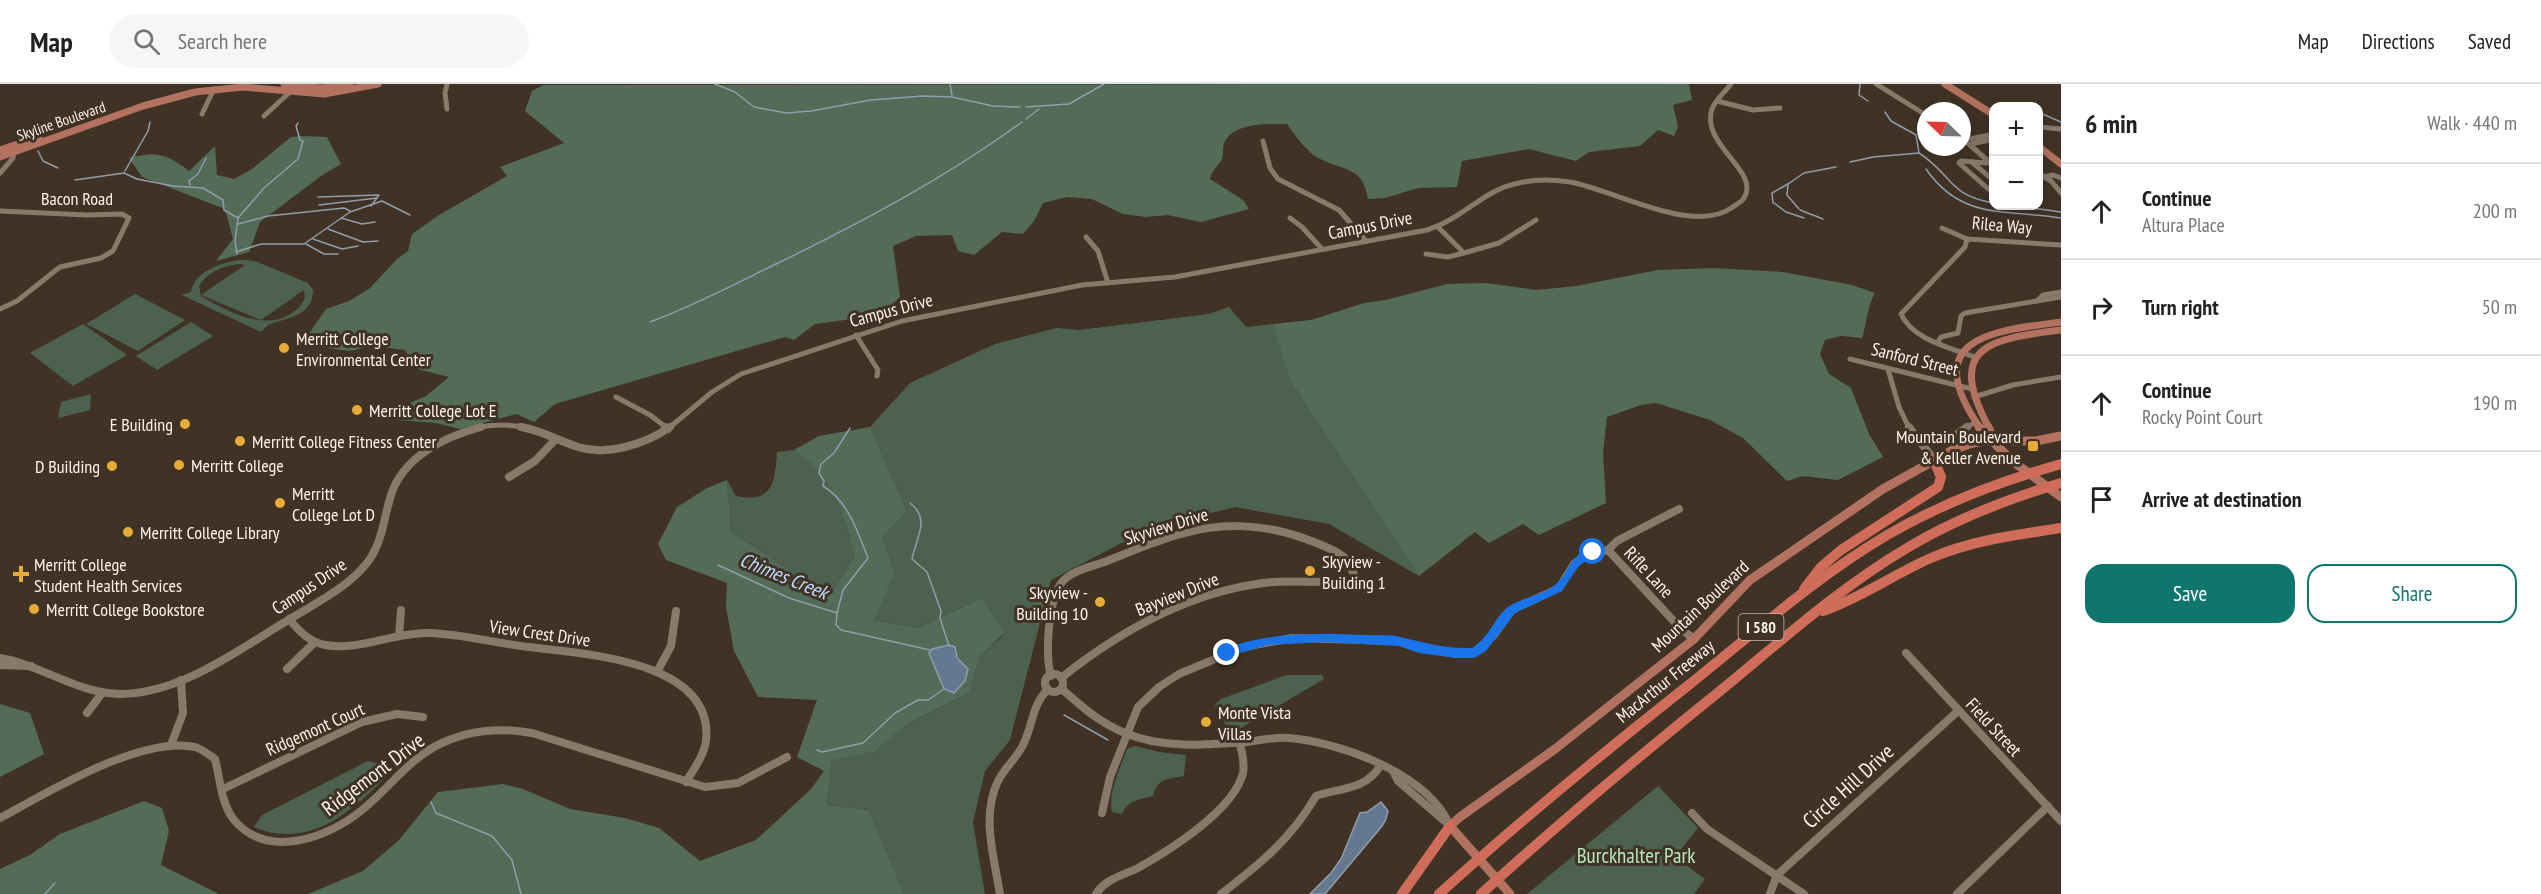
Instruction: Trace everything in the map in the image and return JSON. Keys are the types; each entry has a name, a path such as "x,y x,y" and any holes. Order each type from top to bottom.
{"highway":[{"path":"1798,598 1829,559 1854,540 1938,487 1941,477 1935,460"},
{"name":"MacArthur Freeway","path":"1439,894 1493,845 1609,748 1858,553 1919,518 1991,486 2061,464"},
{"name":"I 580","path":"1483,892 1619,773 1862,578 1936,532 1989,507 2061,483"},
{"path":"1818,612 1843,605 1898,574 1954,549 2061,528"},
{"path":"1402,894 1450,826"}],"main road":[{"path":"284,84 321,88 356,84"},
{"name":"Skyline Boulevard","path":"0,150 160,95 198,85 339,93 378,84"},
{"path":"1945,84 1989,112"},
{"path":"1953,84 1989,107"},
{"name":"Skyline Boulevard","path":"0,157 165,99 211,86"},
{"path":"2043,143 2061,156"},
{"path":"2043,150 2061,164"},
{"path":"2061,322 1993,333 1975,340 1963,352 1958,368 1959,385 1965,405 1975,423 2011,459 2061,497"},
{"path":"1994,442 1973,393 1970,372 1974,357 1985,346 2001,339 2061,330"},
{"name":"Mountain Boulevard","path":"1450,826 1555,749 1694,639 1750,580 1883,489 1955,448 1982,441 2036,441 2061,436"},
{"path":"1450,826 1510,894"}],"street":[{"path":"447,84 445,93 447,109"},
{"name":"Campus Drive","path":"0,658 21,660 74,684 102,693 144,690 181,680 221,660 347,583 366,564 380,543 396,482 411,462 429,448 462,432 488,425 519,426 581,448 604,450 630,446 668,429 712,392 741,374 918,316 1082,285 1175,277 1438,227 1460,217 1500,189 1524,182 1585,185 1657,209 1681,214 1708,215 1732,209 1744,200 1748,187 1742,173 1713,135 1710,119 1717,101 1731,84"},
{"path":"1876,84 1917,109"},
{"path":"202,114 211,86"},
{"path":"264,116 290,92"},
{"path":"1717,101 1753,110 1780,108"},
{"path":"2043,128 2061,131"},
{"path":"2043,132 2061,131"},
{"path":"1971,140 1989,137"},
{"path":"1263,141 1270,168 1278,179 1339,210 1366,241"},
{"path":"1971,145 1989,161"},
{"path":"0,173 13,158 14,152"},
{"path":"1989,162 1961,161 1959,164 1989,190"},
{"path":"1972,162 1989,177"},
{"path":"2044,177 2053,175 2061,178"},
{"path":"2044,177 2061,193"},
{"name":"Bacon Road","path":"0,211 87,215 122,214 129,218 113,251 96,259 60,267 19,302 0,309"},
{"path":"1290,218 1302,227 1322,249"},
{"path":"1426,254 1448,257 1464,254 1499,243 1528,222 1536,220"},
{"path":"1438,227 1464,254"},
{"name":"Rilea Way","path":"1942,228 1967,239 2061,245"},
{"path":"1086,237 1098,251 1108,283"},
{"path":"1967,239 1965,246 1901,314 1902,320 1908,327 1974,357"},
{"path":"2037,301 2043,296 2061,292"},
{"path":"1938,342 1941,336 1958,333 1961,316 1965,313 2061,297"},
{"path":"856,335 878,370 877,376"},
{"name":"Sanford Street","path":"1850,359 1959,385 1973,393 2061,376"},
{"path":"1888,369 1897,407 1919,443 1935,460"},
{"path":"616,397 650,415 668,429"},
{"name":"Mountain Boulevard","path":"1955,448 1953,442 1956,434 1975,423"},
{"path":"509,477 527,468 555,440"},
{"path":"1102,813 1110,777 1138,707 1160,687 1199,665 1244,647 1284,639 1399,641 1419,648 1457,654 1474,653 1494,635 1512,610 1559,588 1574,564 1587,554 1608,550 1617,541 1679,510"},
{"name":"Skyview Drive","path":"1051,676 1047,662 1057,594 1064,580 1102,563 1203,528 1266,526 1339,551 1349,559 1354,567 1355,583"},
{"name":"Rifle Lane","path":"1608,550 1681,629 1694,639"},
{"name":"Bayview Drive","path":"1061,678 1111,640 1203,597 1264,583 1355,583"},
{"path":"399,636 401,610"},
{"path":"657,672 671,646 676,611"},
{"path":"287,669 314,643 304,636 289,619"},
{"name":"View Crest Drive","path":"314,643 342,647 428,633 586,653 672,677 692,693 704,716 707,739 686,782"},
{"name":"Field Street","path":"1906,653 2061,821"},
{"name":"Campus Drive","path":"0,664 34,666"},
{"path":"1051,676 1061,678 1064,682 1062,689 1056,692 1048,689 1045,682 1051,676"},
{"path":"171,745 183,713 181,680"},
{"path":"1000,894 990,825 992,795 997,782 1025,740 1034,705 1048,689"},
{"path":"1062,689 1092,716 1126,734 1186,745 1287,738 1341,748 1395,773 1398,781 1450,826"},
{"path":"87,713 102,693"},
{"name":"Circle Hill Drive","path":"1770,894 1777,875 1958,711"},
{"name":"Ridgemont Court","path":"223,789 362,722 397,714 423,717"},
{"name":"Ridgemont Drive","path":"0,818 106,765 137,753 171,745 194,745 210,753 215,759 234,819 256,838 285,842 306,839 330,830 349,819 424,754 462,735 498,729 515,729 686,782 720,789 737,785 787,757"},
{"path":"1095,894 1101,886 1136,869 1204,823 1220,807 1237,787 1242,776 1243,755 1239,741"},
{"path":"1221,894 1264,861 1300,823 1316,796 1368,782 1377,774 1380,766"},
{"path":"1956,894 2048,806"},
{"path":"1692,813 1707,829 1804,894"}],"green space":[{"path":"1689,84 1692,100 1673,105 1678,127 1674,136 1658,130 1640,146 1589,152 1576,161 1529,149 1462,161 1457,187 1418,188 1385,198 1368,199 1362,181 1357,175 1315,156 1287,124 1244,127 1230,135 1225,141 1222,159 1210,179 1243,200 1249,209 1201,222 1167,215 1146,217 1123,214 1092,199 1067,197 1043,203 1034,221 1023,234 1002,232 974,255 958,251 952,235 916,236 893,246 900,297 881,315 815,324 794,340 785,337 555,404 534,422 517,414 460,429 436,423 397,420 394,410 426,396 449,377 417,369 405,350 372,346 350,351 312,346 310,332 326,309 349,301 370,288 397,259 408,251 412,234 439,215 507,176 500,167 564,143 525,111 532,91 543,85"},
{"path":"291,137 327,137 341,164 321,176 260,222 249,252 216,261 233,239 225,209 142,177 129,158 147,155 161,156 189,171 215,146 217,175 234,179 252,169"},
{"path":"243,260 255,261 308,283 313,290 312,300 308,307 296,316 273,323 261,332 182,295 191,292 198,278 219,265","holes":["245,265 201,295 261,320 236,314 201,296 199,286 211,273 228,266","304,290 305,296 296,310 285,317 261,320"]},
{"path":"1714,268 1783,272 1852,285 1875,293 1862,338 1841,336 1825,340 1820,354 1829,374 1851,388 1869,434 1883,457 1838,480 1802,476 1787,481 1743,438 1710,420 1656,403 1641,405 1607,417 1603,453 1606,503 1539,535 1523,524 1489,543 1475,532 1419,576 1291,382 1273,324 1311,320 1364,303 1386,300 1447,284 1486,283 1536,290 1576,286 1658,270"},
{"path":"135,294 185,320 138,351 86,324"},
{"path":"1229,307 1246,327 1275,324 1291,382 1419,576 1329,524 1235,507 1148,529 1051,580 1010,740 985,771 973,822 985,894 904,894 869,810 827,805 832,759 874,752 910,722 969,693 980,656 1004,634 982,598 918,628 872,621 895,573 883,537 907,511 870,427 910,383 995,344 1057,328 1079,330 1209,314"},
{"path":"191,322 213,336 157,370 136,356"},
{"path":"83,324 127,355 73,386 30,353"},
{"path":"91,394 90,410 58,418 61,402"},
{"path":"870,427 907,511 883,537 895,573 873,621 918,628 982,598 1004,633 980,656 969,693 910,722 874,752 832,760 827,805 869,810 904,894 308,894 363,871 399,840 438,792 503,784 523,789 570,809 625,818 659,828 700,861 756,840 811,789 824,771 797,757 817,700 758,697 734,651 726,607 727,583 666,560 658,544 677,507 707,488 727,480 731,532 829,596 855,556 841,511 828,484 808,461 794,450 819,436"},
{"path":"794,450 819,472 828,484 841,511 855,556 829,596 731,532 727,480 736,496 748,498 765,494 773,481 777,452"},
{"path":"1286,675 1322,675 1324,679 1239,729 1229,731 1215,705 1221,699"},
{"path":"0,704 30,713 44,754 0,777"},
{"path":"1135,746 1186,755 1184,776 1161,783 1157,786 1153,796 1131,803 1122,814 1112,812 1113,789 1118,772 1127,749"},
{"path":"368,761 395,768 365,797 332,821 296,834 275,833 254,827 262,815"},
{"name":"Burckhalter Park","path":"1658,786 1698,828 1675,857 1705,879 1694,894 1527,894"},
{"path":"144,801 162,808 169,831 161,865 219,894 0,894 0,869 30,855 60,834"}],"water":[{"path":"949,645 955,647 957,658 968,669 965,681 954,693 944,689 929,653 932,649"},
{"path":"1381,802 1388,811 1382,826 1325,894 1310,894 1341,859 1360,813 1367,812"}],"waterway":[{"path":"715,84 735,92 754,107 786,113 811,111 871,100 923,96 952,97 993,106 1020,107"},
{"path":"950,84 952,95"},
{"path":"1026,107 1069,104 1104,84"},
{"path":"1860,84 1859,95 1868,101"},
{"path":"1026,119 1039,109"},
{"path":"1885,112 1891,121 1916,135 1917,141"},
{"path":"2043,114 2061,122"},
{"path":"125,171 148,131 150,122"},
{"path":"650,322 713,295 870,216 932,181 1022,122"},
{"path":"238,218 264,188 298,159 303,141 300,140 296,126 298,123"},
{"path":"38,151 43,161 58,168"},
{"path":"1850,162 1873,157 1917,153"},
{"path":"1923,156 1967,195 1989,202"},
{"path":"190,185 189,181 198,174 206,158"},
{"path":"1788,184 1804,173 1836,167"},
{"path":"1926,169 1940,186 1970,205 1986,210 2061,218"},
{"path":"75,180 124,173 137,179 173,186 203,188 223,200 224,210 238,218"},
{"path":"1773,203 1772,193 1788,184"},
{"path":"1788,184 1787,195 1799,209"},
{"path":"318,197 379,195 377,198"},
{"path":"319,205 377,198"},
{"path":"372,204 377,198"},
{"path":"372,204 382,201 410,215"},
{"path":"1774,203 1786,212 1804,218"},
{"path":"341,218 350,212 372,204"},
{"path":"238,224 268,216 344,208 350,211"},
{"path":"2043,209 2061,212"},
{"path":"1800,210 1823,219"},
{"path":"237,252 235,241 238,218"},
{"path":"237,252 261,244 304,244 341,218"},
{"path":"341,218 362,224 375,222"},
{"path":"328,229 363,242 378,241"},
{"path":"313,239 342,249 358,246"},
{"path":"306,244 324,254 338,254"},
{"path":"837,613 843,590 868,558 846,509 823,486 824,481 819,473 821,464 834,453 850,428"},
{"path":"910,503 916,509 921,522 912,559 927,572 941,611 940,618 949,646"},
{"name":"Chimes Creek","path":"718,565 789,598 837,613"},
{"name":"Chimes Creek","path":"837,613 836,625 841,630 930,650"},
{"path":"817,750 822,752 863,743 895,713 918,700 928,700 944,689"},
{"path":"1064,715 1108,740"},
{"path":"431,802 436,813 492,836 512,860 521,894"},
{"path":"45,894 55,883"}],"place":[{"name":"Merritt College Environmental Center","path":"284,348"},
{"name":"Merritt College Lot E","path":"357,410"},
{"name":"E Building","path":"185,424"},
{"name":"Merritt College Fitness Center","path":"240,441"},
{"name":"Mountain Boulevard & Keller Avenue","path":"2033,446"},
{"name":"Merritt College","path":"179,465"},
{"name":"D Building","path":"112,466"},
{"name":"Merritt College Lot D","path":"280,503"},
{"name":"Merritt College Library","path":"128,532"},
{"name":"Skyview - Building 1","path":"1310,571"},
{"name":"Merritt College Student Health Services","path":"21,574"},
{"name":"Skyview - Building 10","path":"1100,602"},
{"name":"Merritt College Bookstore","path":"34,609"},
{"name":"Monte Vista Villas","path":"1206,722"}],"route":[{"path":"1227,653 1268,641 1325,638 1399,641 1419,648 1457,654 1474,653 1494,635 1512,610 1559,588 1574,564 1593,552"}]}
